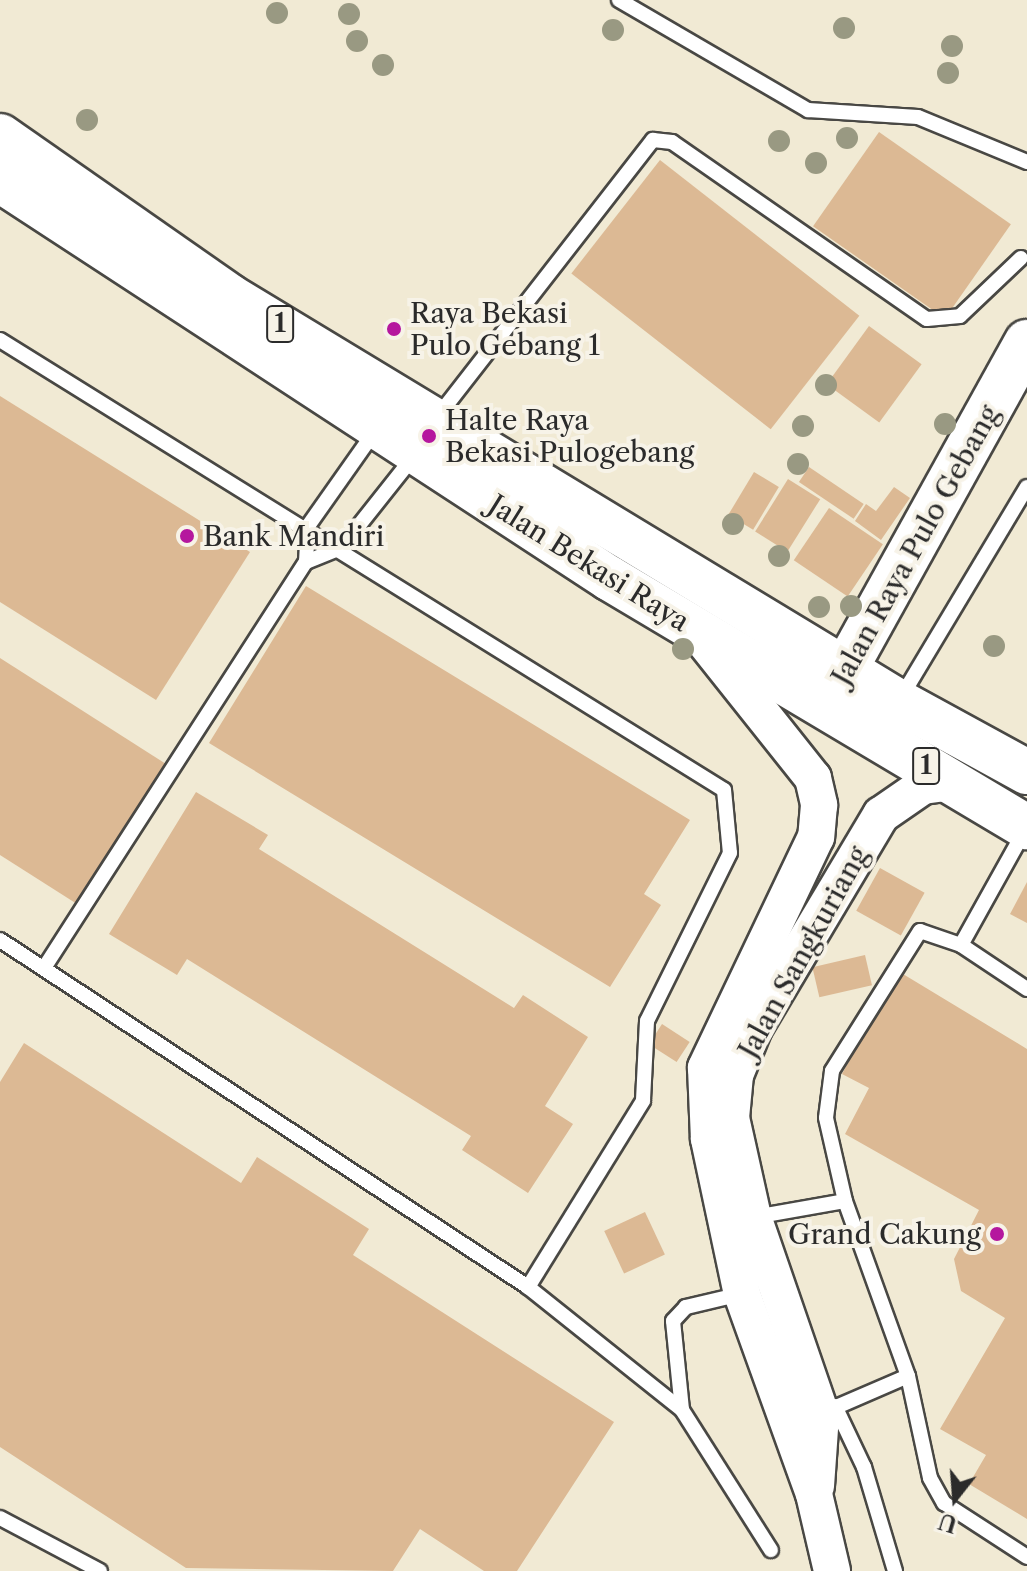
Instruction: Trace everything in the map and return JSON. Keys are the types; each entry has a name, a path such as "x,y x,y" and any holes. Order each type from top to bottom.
{"main road":[{"name":"Jalan Bekasi Raya","path":"0,136 376,429 695,629 836,688"},
{"name":"Jalan Bekasi Raya","path":"0,180 220,310 438,416 886,719 1027,772"},
{"name":"Jalan Raya Pulo Gebang","path":"836,688 1027,342"},
{"name":"Jalan Bekasi Raya","path":"886,719 953,782 1027,827"}],"street":[{"path":"695,629 813,778 819,805 816,837 721,1072"},
{"name":"Jalan Sangkuriang","path":"832,1571 814,1494 756,1289 709,1139 721,1072 754,1028 881,815 923,786 953,782"},
{"name":"Jalan Sangkuriang","path":"721,1072 753,1217 756,1289 828,1410 814,1494"}],"lane":[{"path":"619,0 808,110 918,117 1027,162"},
{"path":"438,416 653,140 672,142 927,319 960,316 1021,258"},
{"path":"0,340 308,526 714,780 730,804 730,853 719,883 647,1021 643,1101 528,1287"},
{"path":"44,968 306,562 308,526 376,429"},
{"path":"306,562 341,548 415,454"},
{"path":"886,719 1027,487"},
{"path":"961,945 1027,827"},
{"path":"1027,989 961,945 933,932 908,940 832,1071 826,1118 845,1201 908,1376 930,1478 944,1503 1027,1557"},
{"path":"0,940 528,1287 682,1410 771,1550"},
{"path":"753,1217 845,1201"},
{"path":"682,1410 673,1321 686,1307 756,1289"},
{"path":"895,1571 864,1467 828,1410 908,1376"},
{"path":"0,1518 100,1571"}],"building":[{"path":"879,132 1011,224 945,319 813,226"},
{"path":"660,160 859,316 771,429 571,273"},
{"path":"869,326 922,364 879,422 827,384"},
{"path":"0,396 250,552 156,700 0,602"},
{"path":"809,467 864,504 854,519 799,482"},
{"path":"754,472 779,487 753,530 728,515"},
{"path":"788,479 820,499 787,552 755,532"},
{"path":"894,487 910,498 881,540 855,521 866,504 876,511"},
{"path":"829,508 883,544 848,597 794,560"},
{"path":"306,586 690,820 644,894 661,905 610,987 209,743"},
{"path":"0,658 166,764 77,904 0,855"},
{"path":"196,792 268,835 259,849 514,1008 523,995 588,1037 545,1106 573,1124 528,1193 462,1150 471,1136 187,959 177,975 109,934"},
{"path":"880,868 925,893 901,936 856,911"},
{"path":"1027,882 1027,923 1010,914"},
{"path":"865,955 872,985 819,997 812,967"},
{"name":"Grand Cakung","path":"898,971 1027,1049 1027,1519 969,1484 986,1455 940,1429 1005,1318 961,1291 954,1259 979,1210 845,1134 869,1088 842,1074"},
{"path":"662,1024 690,1042 677,1062 649,1044"},
{"path":"24,1043 241,1183 257,1157 369,1229 353,1255 614,1422 517,1571 484,1571 420,1529 393,1571 186,1568 0,1447 0,1082"},
{"path":"645,1212 665,1255 624,1274 604,1231"}],"place":[{"name":"Raya Bekasi Pulo Gebang 1","path":"394,329"},
{"name":"Halte Raya Bekasi Pulogebang","path":"429,436"},
{"name":"Bank Mandiri","path":"187,536"},
{"name":"Grand Cakung","path":"997,1234"}]}
